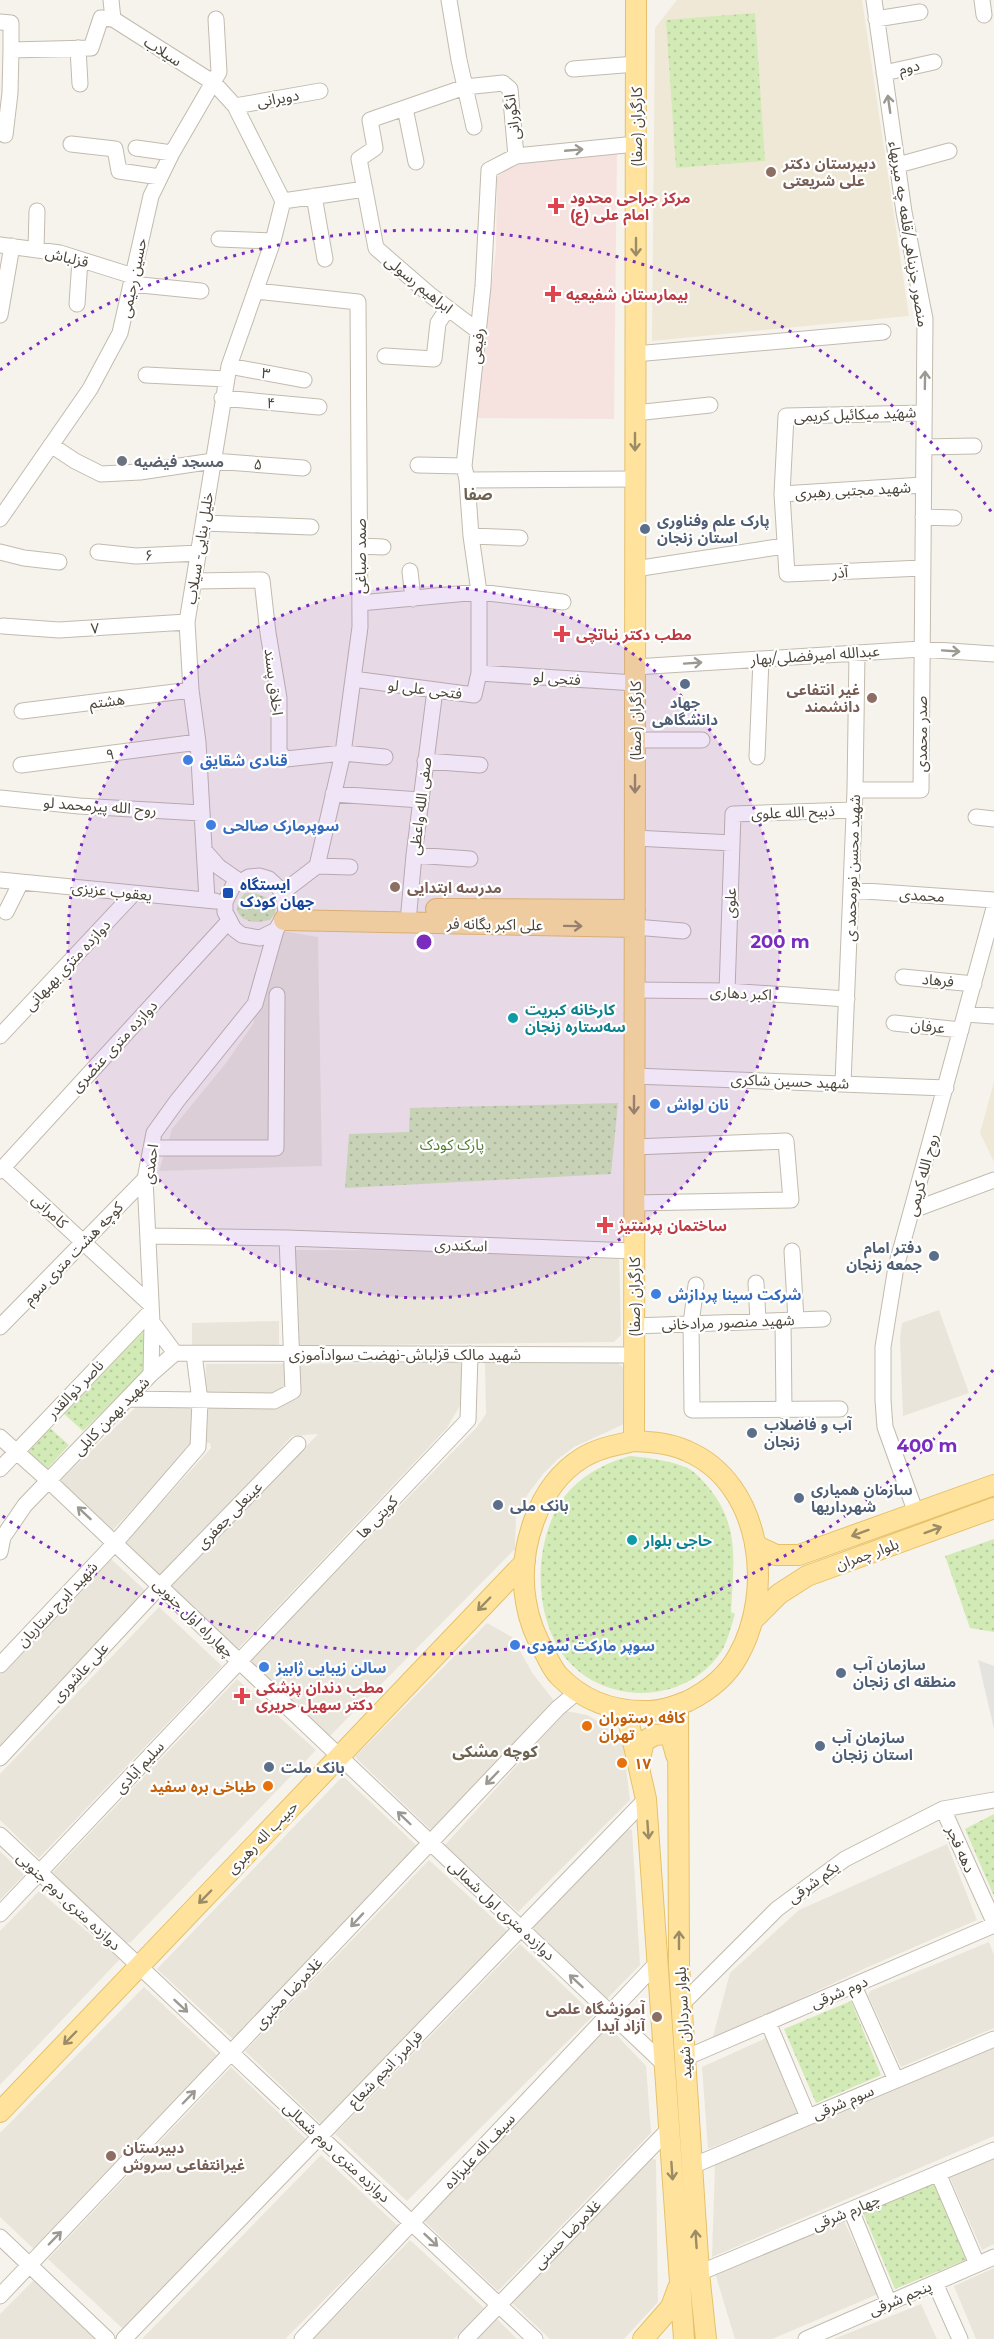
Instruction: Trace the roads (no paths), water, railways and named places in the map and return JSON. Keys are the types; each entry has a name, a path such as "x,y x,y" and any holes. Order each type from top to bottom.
{"main road":[{"name":"کارگران (صفا)","path":"634,1441 636,0"},
{"name":"علی اکبر یگانه فر","path":"282,912 408,916 635,918"},
{"path":"634,1441 661,1443 687,1451 711,1465 730,1484 744,1508 755,1545 758,1583 752,1621 738,1656 722,1677 701,1694 678,1706 652,1711 626,1711 600,1704 577,1692 557,1675 537,1640 526,1602 525,1562 533,1523 544,1497 561,1476 582,1458 607,1447 634,1441"},
{"name":"بلوار چمران","path":"755,1545 776,1555 799,1555 994,1485"},
{"name":"بلوار چمران","path":"752,1621 778,1594 807,1576 994,1508"},
{"path":"793,1555 784,1569 786,1577 796,1583"},
{"name":"حبیب اله رهبری","path":"0,2112 525,1562"},
{"name":"بلوار سرداران شهید","path":"678,1706 679,1965 699,2273 706,2339"},
{"name":"بلوار سرداران شهید","path":"626,1711 646,1799 684,2339"},
{"path":"638,1767 645,1741 655,1735 667,1734 672,1740 678,1761"},
{"path":"643,2339 671,2307 679,2286"}],"street":[{"path":"11,50 91,48 101,18 113,19 111,0"},
{"path":"449,0 474,127"},
{"name":"منصور جزپناهی/قلعه چه میربهاء","path":"874,0 904,212 926,319 921,649"},
{"path":"876,19 920,12"},
{"name":"سیلاب","path":"113,19 214,83"},
{"name":"حسین رحیمی","path":"2,512 90,389 120,333 150,196 219,72 216,19"},
{"path":"0,22 11,23 11,50 5,92 5,135"},
{"path":"78,48 80,84"},
{"name":"دوم","path":"884,73 934,62"},
{"path":"573,69 636,64"},
{"path":"214,83 236,106 283,201 365,189"},
{"name":"انگورانی","path":"359,159 375,148 370,120 465,87 503,83 510,89 516,156"},
{"name":"دویرانی","path":"236,106 320,91"},
{"path":"405,108 416,162"},
{"path":"71,144 115,149 119,171 160,177"},
{"name":"رفیعی","path":"479,672 479,592 471,536 466,473 483,286 489,170 516,156 636,144"},
{"path":"136,148 172,153"},
{"path":"898,165 949,151"},
{"name":"ابراهیم رسولی","path":"359,159 376,248 478,331"},
{"path":"314,196 326,259"},
{"name":"خلیل بنایی- سیلاب","path":"207,900 198,742 191,690 187,622 227,372 273,241 283,201"},
{"path":"36,250 37,211"},
{"path":"219,239 273,241"},
{"path":"0,315 6,246"},
{"name":"قزلباش","path":"6,246 60,253 132,280 201,291"},
{"path":"77,304 80,260"},
{"name":"صمد صباغی","path":"256,291 358,302 360,627 343,753 317,866"},
{"path":"386,356 434,359 438,323 448,308"},
{"path":"635,354 883,332"},
{"name":"۳","path":"147,375 227,372 304,380"},
{"name":"۴","path":"222,398 319,407"},
{"path":"635,413 710,405"},
{"name":"شهید میکائیل کریمی","path":"782,494 786,416 924,412"},
{"name":"۵","path":"51,445 101,474 140,472 213,461 303,468"},
{"path":"924,447 974,446"},
{"path":"418,465 466,473 635,479"},
{"name":"شهید مجتبی رهبری","path":"782,494 923,485"},
{"path":"635,569 784,546 782,494"},
{"path":"923,517 954,518"},
{"path":"204,523 310,527"},
{"path":"471,536 520,538"},
{"path":"360,546 383,547"},
{"name":"آذر","path":"784,546 788,574 922,568"},
{"path":"0,552 24,558 59,561"},
{"name":"۶","path":"98,552 136,556 199,553"},
{"path":"410,571 413,599"},
{"name":"اخلاق پسند","path":"195,581 262,580 279,698 279,752 286,759 343,753"},
{"path":"360,603 479,592 563,602"},
{"name":"۷","path":"3,626 59,630 187,622"},
{"name":"عبدالله امیرفضلی/بهار","path":"635,675 761,659 921,649 994,654"},
{"name":"صدر محمدی","path":"855,790 921,790 921,649"},
{"name":"شهید محسن نورمحمد ی","path":"843,1083 855,790 857,653"},
{"path":"757,757 761,659"},
{"name":"فتحی لو","path":"479,672 635,675"},
{"name":"فتحی علی لو","path":"353,680 474,695 479,672"},
{"name":"هشتم","path":"22,711 191,690"},
{"name":"صفی الله واعظی","path":"408,916 435,690"},
{"path":"635,740 702,740"},
{"name":"۹","path":"21,765 198,742"},
{"path":"343,753 386,757"},
{"path":"425,761 480,765"},
{"path":"333,794 421,800"},
{"name":"روح الله پیرمحمد لو","path":"0,798 201,813"},
{"name":"ذبیح الله علوی","path":"733,814 854,810"},
{"name":"علوی","path":"726,991 733,814"},
{"path":"976,818 994,819"},
{"path":"635,838 732,843"},
{"path":"204,850 219,867 239,881"},
{"path":"414,855 470,859"},
{"path":"255,1004 260,938 317,866 350,867"},
{"path":"260,938 242,935 228,922 225,902 228,893 239,881 249,877 259,876 269,879 282,912"},
{"name":"یعقوب عزیزی","path":"0,880 225,902"},
{"path":"6,912 21,882"},
{"name":"محمدی","path":"851,890 994,900"},
{"name":"دوازده متری بهبهانی","path":"2,1030 134,893"},
{"name":"روح الله کریمی","path":"916,1513 885,1427 883,1347 896,1267 994,908"},
{"name":"احمدی","path":"152,1374 145,1179 154,1133 255,1004 282,912"},
{"path":"635,918 682,931"},
{"name":"دوازده متری عنصری","path":"2,1169 228,922"},
{"name":"فرهاد","path":"903,977 974,984"},
{"name":"اکبر دهاری","path":"635,990 726,991 847,999"},
{"path":"151,1148 276,1148 277,995"},
{"path":"966,1014 994,1016"},
{"name":"عرفان","path":"894,1023 962,1030"},
{"name":"شهید حسین شاکری","path":"634,1076 946,1088"},
{"path":"634,1147 786,1141 791,1200 634,1203"},
{"name":"کامرانی","path":"2,1169 83,1242 151,1312 175,1353"},
{"name":"کوچه هشت متری سوم","path":"0,1327 145,1179"},
{"path":"913,1210 994,1180"},
{"name":"اسکندری","path":"148,1236 287,1238 634,1251"},
{"path":"127,1399 274,1401 293,1390 287,1238"},
{"path":"784,1411 792,1251"},
{"path":"756,1283 758,1321"},
{"path":"696,1285 690,1324 692,1410 840,1409"},
{"name":"ناصر ذوالقدر","path":"0,1469 151,1312"},
{"name":"شهید منصور مرادخانی","path":"634,1326 823,1319"},
{"name":"شهید مالک قزلباش-نهضت سوادآموزی","path":"175,1353 634,1355"},
{"name":"شهید بهمن کابلی","path":"0,1552 3,1537 25,1505 127,1399 175,1353"},
{"name":"شهید ایرج ستاریان","path":"0,1665 115,1543 198,1447 200,1401 194,1353"},
{"name":"کویتی ها","path":"240,1661 468,1420 470,1354"},
{"name":"چهارراه اول جنوبی","path":"0,1437 339,1756"},
{"name":"عینعلی جعفری","path":"160,1586 298,1444"},
{"name":"علی عاشوری","path":"0,1758 160,1586"},
{"name":"سلیم آبادی","path":"0,1914 240,1661"},
{"name":"غلامرضا مخبری","path":"0,2296 558,1708 577,1692"},
{"name":"دوازده متری اول شمالی","path":"339,1756 664,2064"},
{"name":"فرامرز انجم شعاع","path":"124,2339 646,1799"},
{"name":"یکم شرقی","path":"681,2005 777,1909 845,1859 943,1809 994,1800"},
{"name":"دهه فجر","path":"943,1809 994,1924"},
{"name":"دوازده متری دوم جنوبی","path":"0,1835 139,1966"},
{"name":"دوم شرقی","path":"685,2058 994,1924"},
{"name":"سیف اله علیزاده","path":"302,2339 657,1963"},
{"name":"دوازده متری دوم شمالی","path":"139,1966 535,2339"},
{"path":"854,1986 896,2080"},
{"path":"768,2022 808,2117"},
{"name":"سوم شرقی","path":"692,2166 994,2039"},
{"name":"غلامرضا حسنی","path":"466,2339 669,2129"},
{"name":"چهارم شرقی","path":"699,2273 994,2150"},
{"path":"938,2174 977,2264"},
{"path":"850,2210 889,2302"},
{"path":"0,2238 107,2339"},
{"name":"پنجم شرقی","path":"806,2339 994,2257"},
{"path":"934,2283 960,2339"}],"place":[{"name":"دبیرستان دکتر علی شریعتی","path":"771,172"},
{"name":"مرکز جراحی محدود امام علی (ع)","path":"556,206"},
{"name":"بیمارستان شفیعیه","path":"553,294"},
{"name":"مسجد فیضیه","path":"122,461"},
{"name":"پارک علم وفناوری استان زنجان","path":"645,529"},
{"name":"مطب دکتر نباتچی","path":"562,634"},
{"name":"جهاد دانشگاهی","path":"685,684"},
{"name":"غیر انتفاعی دانشمند","path":"872,698"},
{"name":"قنادی شقایق","path":"188,760"},
{"name":"سوپرمارک صالحی","path":"211,825"},
{"name":"مدرسه ابتدایی","path":"395,887"},
{"name":"ایستگاه جهان کودک","path":"228,893"},
{"name":"کارخانه کبریت سه‌ستاره زنجان","path":"513,1018"},
{"name":"نان لواش","path":"655,1104"},
{"name":"ساختمان پرستیژ","path":"605,1225"},
{"name":"دفتر امام جمعه زنجان","path":"934,1256"},
{"name":"شرکت سینا پردازش","path":"656,1294"},
{"name":"آب و فاضلاب زنجان","path":"752,1433"},
{"name":"سازمان همیاری شهرداریها","path":"799,1498"},
{"name":"بانک ملی","path":"498,1505"},
{"name":"حاجی بلوار","path":"632,1540"},
{"name":"سوپر مارکت سودی","path":"515,1645"},
{"name":"سالن زیبایی ژابیز","path":"264,1667"},
{"name":"سازمان آب منطقه ای زنجان","path":"841,1673"},
{"name":"مطب دندان پزشکی دکتر سهیل حریری","path":"242,1696"},
{"name":"کافه رستوران تهران","path":"587,1726"},
{"name":"سازمان آب استان زنجان","path":"820,1746"},
{"name":"۱۷","path":"622,1763"},
{"name":"بانک ملت","path":"269,1767"},
{"name":"طباخی بره سفید","path":"268,1786"},
{"name":"آموزشگاه علمی آزاد آیدا","path":"657,2017"},
{"name":"دبیرستان غیرانتفاعی سروش","path":"111,2156"}],"district":[{"name":"صفا","path":"478,494"},
{"name":"کوچه مشکی","path":"495,1751"}],"park label":[{"name":"پارک کودک","path":"452,1144"}]}
